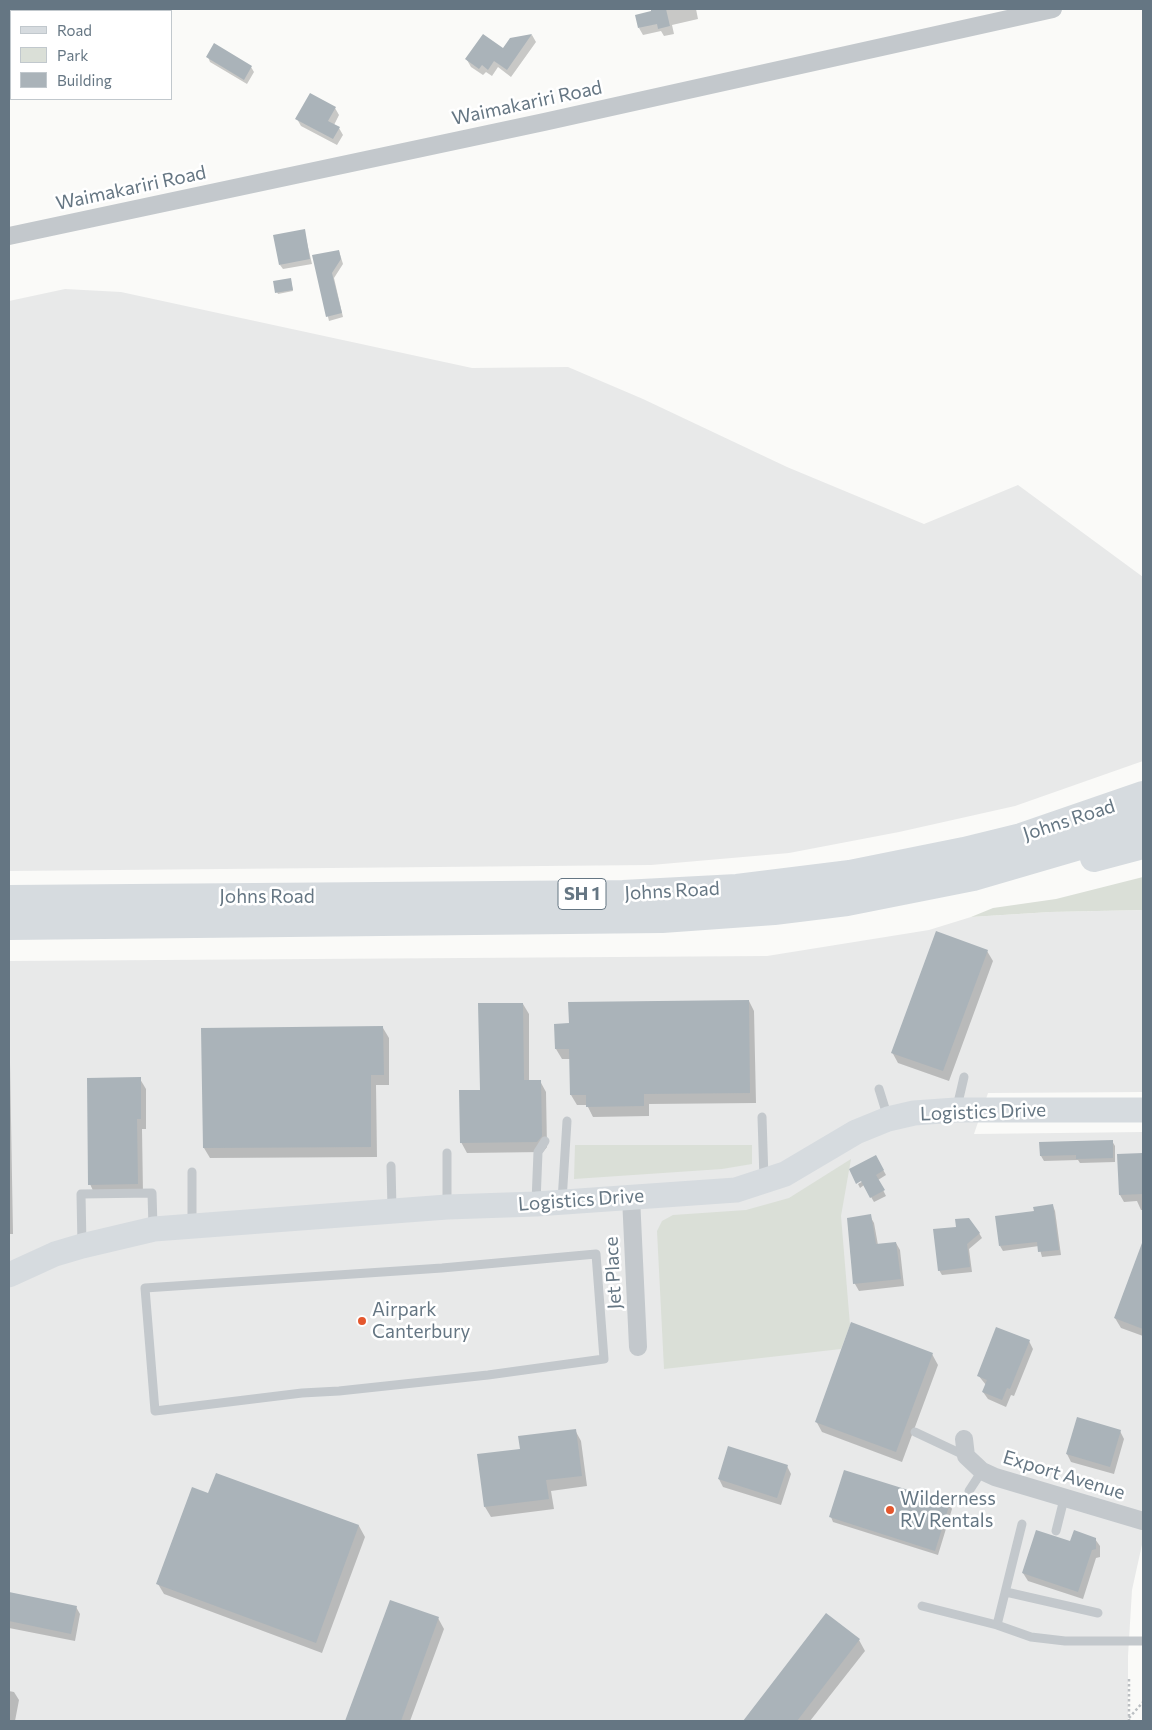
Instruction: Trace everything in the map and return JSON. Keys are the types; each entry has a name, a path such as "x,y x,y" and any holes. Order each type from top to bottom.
{"highway":[{"name":"Johns Road","path":"9,899 623,894 737,888 850,874 946,855 1021,837 1143,795"},
{"name":"Johns Road","path":"9,926 662,919 774,912 914,890 972,878 1046,856 1143,823"},
{"path":"662,919 738,922 818,919 941,897 1143,845"}],"street":[{"name":"Waimakariri Road","path":"9,236 535,124 1041,10"},
{"name":"Logistics Drive","path":"9,1276 56,1254 154,1229 447,1207 536,1204 736,1190 764,1182 793,1170 856,1132 888,1118 914,1113 956,1110 1143,1110"},
{"name":"Jet Place","path":"631,1197 638,1347"},
{"name":"Export Avenue","path":"964,1448 982,1470 995,1477 1143,1521"}],"lane":[{"path":"956,1110 964,1077"},
{"path":"879,1090 888,1118"},
{"path":"762,1117 764,1182"},
{"path":"562,1202 567,1122"},
{"path":"536,1204 538,1152 545,1141"},
{"path":"447,1153 447,1207"},
{"path":"391,1166 392,1211"},
{"path":"192,1172 192,1226"},
{"path":"82,1246 81,1194 152,1193 154,1229"},
{"path":"596,1254 604,1358 488,1375 339,1391 302,1393 155,1412 144,1288 442,1268 596,1254"},
{"path":"915,1432 964,1448"},
{"path":"969,1491 982,1470"},
{"path":"1056,1531 1064,1499"},
{"path":"997,1625 1022,1524"},
{"path":"1006,1592 1098,1613"},
{"path":"922,1606 997,1625 1031,1637 1065,1641 1143,1641"}],"path":[{"path":"1129,1679 1130,1718"},
{"path":"1130,1718 1143,1702"}],"shaded area":[{"path":"65,289 121,292 472,368 568,367 643,399 787,467 924,524 1018,485 1143,577 1143,761 1015,806 899,832 789,853 651,865 9,871 9,301"},
{"path":"1143,910 1143,1092 988,1093 974,1134 1143,1132 1143,1540 1132,1590 1128,1656 1128,1721 9,1721 9,961 767,956 929,930 971,917 1050,912"}],"green space":[{"path":"1143,877 1143,910 1050,912 971,917 993,908 1056,899"},
{"path":"575,1145 752,1145 752,1164 722,1169 574,1179"},
{"path":"851,1159 841,1216 850,1325 841,1349 664,1369 657,1231 662,1221 673,1215 746,1210 789,1198"}],"building":[{"path":"651,9 666,9 670,26 658,29 657,24 638,28 635,15 651,11"},
{"path":"483,34 503,48 510,38 532,34 507,70 494,61 488,70 482,65 479,69 465,59"},
{"path":"214,43 252,66 244,80 206,57"},
{"path":"310,93 336,107 328,121 340,127 333,139 295,119"},
{"path":"305,229 310,259 279,265 273,235"},
{"path":"339,250 341,259 332,273 342,313 326,317 312,255"},
{"path":"291,278 293,290 275,293 273,281"},
{"path":"936,931 988,950 943,1071 891,1053"},
{"path":"749,1000 750,1093 644,1094 644,1106 586,1107 586,1095 570,1095 569,1049 555,1049 554,1024 569,1023 568,1002"},
{"path":"478,1003 523,1003 524,1080 541,1080 542,1136 537,1142 460,1143 459,1090 480,1090"},
{"path":"383,1026 384,1075 371,1075 371,1147 203,1148 201,1028"},
{"path":"141,1077 141,1119 137,1119 138,1184 88,1185 87,1078"},
{"path":"1113,1140 1113,1158 1076,1159 1076,1155 1040,1156 1039,1142"},
{"path":"1143,1153 1143,1194 1119,1195 1117,1154"},
{"path":"876,1155 884,1170 876,1175 885,1190 870,1198 861,1181 856,1184 849,1169"},
{"path":"1053,1204 1059,1250 1038,1252 1037,1242 999,1246 995,1216 1034,1211 1033,1207"},
{"path":"871,1214 876,1244 896,1242 901,1279 853,1284 847,1218"},
{"path":"969,1218 980,1233 967,1244 970,1267 938,1271 933,1229 956,1227 955,1219"},
{"path":"1143,1243 1143,1329 1114,1318"},
{"path":"851,1322 933,1353 896,1452 815,1422"},
{"path":"996,1327 1030,1340 1010,1389 1007,1388 1002,1400 982,1392 987,1380 977,1376"},
{"path":"1077,1417 1121,1430 1110,1467 1066,1454"},
{"path":"576,1429 582,1476 546,1480 549,1499 484,1507 477,1454 520,1449 518,1436"},
{"path":"728,1446 788,1465 777,1498 718,1479"},
{"name":"Wilderness RV Rentals","path":"844,1470 950,1503 935,1551 829,1517"},
{"path":"216,1473 359,1525 316,1643 156,1584 192,1487 208,1493"},
{"path":"1036,1530 1070,1541 1074,1530 1096,1538 1096,1549 1092,1550 1078,1592 1022,1573"},
{"path":"9,1592 77,1606 71,1634 9,1621"},
{"path":"390,1600 439,1617 401,1721 345,1721"},
{"path":"826,1613 860,1639 797,1721 743,1721"}],"place":[{"name":"Airpark Canterbury","path":"362,1321"},
{"name":"Wilderness RV Rentals","path":"890,1510"}]}
